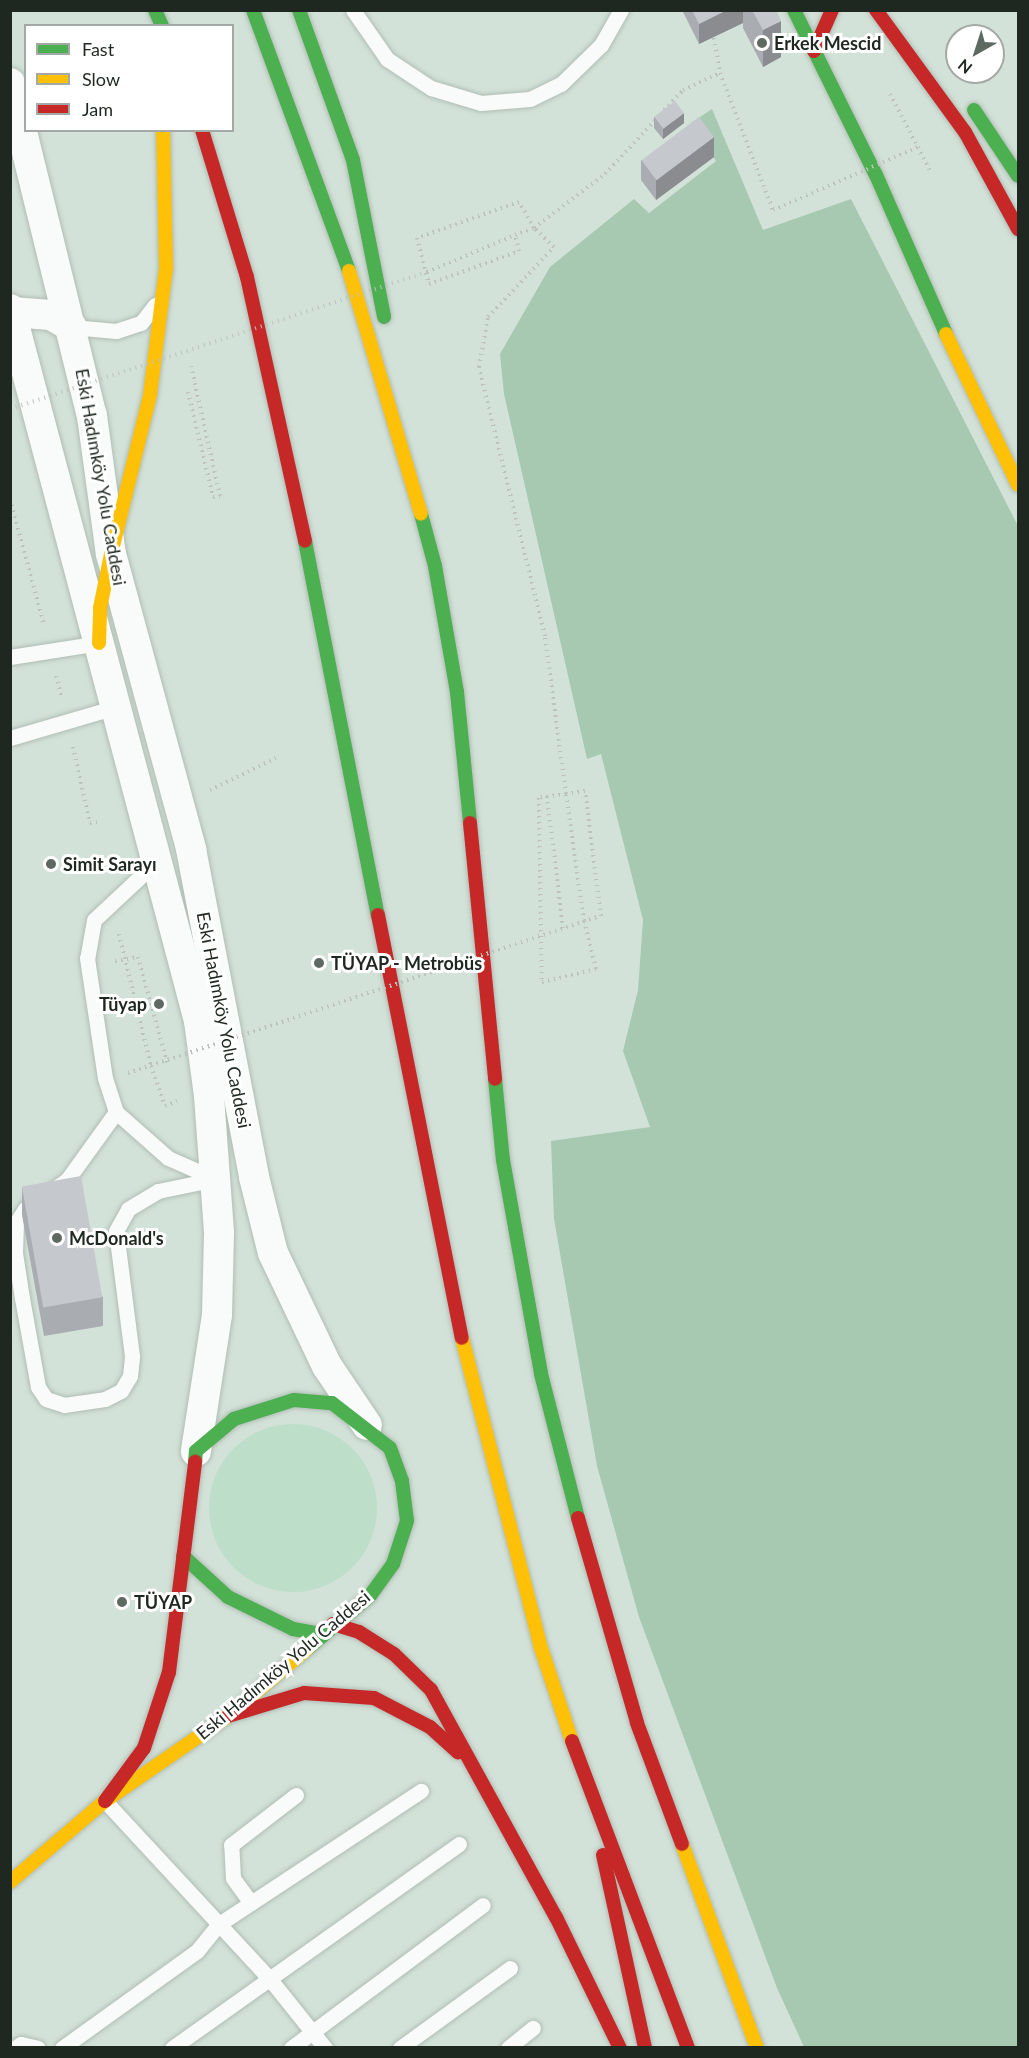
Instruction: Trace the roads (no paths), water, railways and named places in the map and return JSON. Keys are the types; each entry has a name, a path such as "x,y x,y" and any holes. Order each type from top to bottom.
{"main road":[{"path":"253,10 340,241 386,385 435,566 457,692 503,1160 541,1374 598,1598 637,1723 698,1897 757,2048"},
{"path":"299,10 353,160 386,338 386,385"},
{"path":"794,10 876,175 979,410 1018,485"},
{"path":"814,51 832,10"},
{"path":"876,10 964,132 1018,229"},
{"path":"965,97 1018,176"},
{"path":"99,643 100,608 111,554 150,395 166,268 162,132"},
{"path":"203,132 247,278 313,578 452,1299 540,1645 587,1786 688,2048"},
{"path":"196,1451 234,1419 294,1400 332,1402 369,1428"},
{"name":"Eski Hadımköy Yolu Caddesi","path":"10,1882 105,1801 228,1716 321,1634 370,1596 393,1564 406,1521 402,1481 390,1448 369,1428"},
{"name":"Eski Hadımköy Yolu Caddesi","path":"105,1801 144,1748 169,1672 196,1451"},
{"path":"183,1556 228,1597 293,1629 321,1634"},
{"path":"333,1624 359,1632 394,1654 431,1690 556,1917 620,2048"},
{"path":"228,1716 304,1694 338,1693 374,1698 430,1727 478,1774"},
{"path":"587,1786 645,2048"}],"street":[{"name":"Eski Hadımköy Yolu Caddesi","path":"10,83 72,327 92,416 111,554 191,849 254,1177 273,1253 327,1366 369,1428"},
{"name":"Eski Hadımköy Yolu Caddesi","path":"11,310 199,1022 216,1179 217,1315 196,1451"},
{"path":"11,310 51,315 72,327"},
{"path":"157,861 191,849"}],"lane":[{"path":"354,10 387,59 431,88 480,103 530,99 561,84 602,45 621,10"},
{"path":"72,327 116,332 141,322 161,298"},
{"path":"10,657 99,643"},
{"path":"10,738 116,707"},
{"path":"157,861 94,920 87,958 105,1078 116,1112 168,1158 216,1179"},
{"path":"116,1112 67,1180 25,1209 16,1223 15,1253 22,1298 38,1387 46,1399 64,1405 105,1399 121,1391 130,1376 132,1356 116,1231 128,1209 158,1191 216,1179"},
{"path":"62,2048 197,1951 219,1924 421,1791"},
{"path":"250,1903 233,1878 231,1845 296,1795"},
{"path":"105,1801 269,1978 325,2048"},
{"path":"172,2048 459,1844"},
{"path":"291,2048 483,1905"},
{"path":"400,2048 510,1968"},
{"path":"508,2048 533,2028"},
{"path":"15,2048 21,2044 38,2048"}],"place":[{"name":"Erkek Mescid","path":"762,43"},
{"name":"Simit Sarayı","path":"51,864"},
{"name":"TÜYAP - Metrobüs","path":"319,963"},
{"name":"Tüyap","path":"159,1004"},
{"name":"McDonald's","path":"57,1238"},
{"name":"TÜYAP","path":"122,1602"}]}
